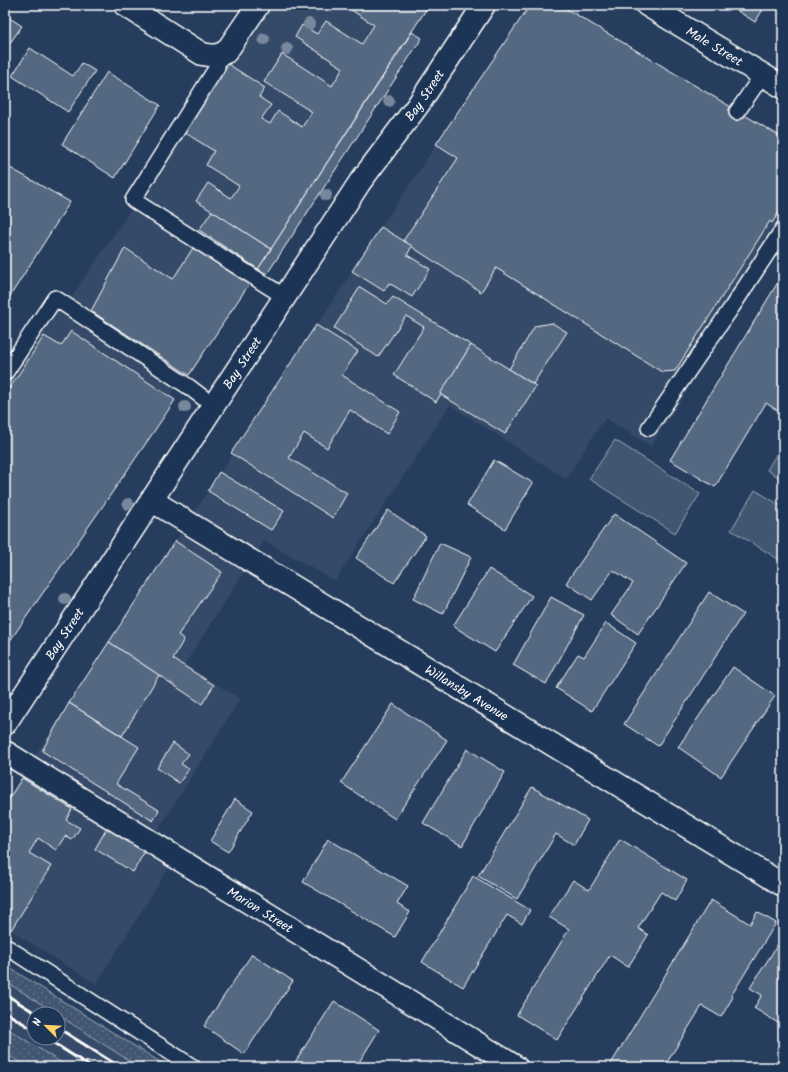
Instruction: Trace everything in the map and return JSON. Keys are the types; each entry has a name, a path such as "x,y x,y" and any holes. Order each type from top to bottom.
{"street":[{"path":"124,5 202,54 218,56 226,52 258,5"},
{"name":"Bay Street","path":"5,724 360,182 418,105 484,5"},
{"name":"Male Street","path":"647,5 783,87"},
{"name":"Willansby Avenue","path":"151,500 783,885"},
{"name":"Marion Street","path":"5,752 516,1067"}],"lane":[{"path":"218,56 217,67 133,200 286,297"},
{"path":"737,112 763,74"},
{"path":"649,428 714,334 783,229"},
{"path":"5,373 55,298 214,406"},
{"path":"5,946 113,1014 193,1067"}],"shaded area":[{"path":"270,5 429,5 5,645 5,360 45,300 62,311"},
{"path":"530,5 560,5 783,138 783,244 651,446 605,418 566,479 450,405 335,581 264,541 185,664 240,699 145,851 170,866 96,984 5,927 5,801 381,227"},
{"path":"615,440 700,494 675,533 589,479"},
{"path":"783,443 783,480 767,470"},
{"path":"755,490 783,507 783,562 731,530"},
{"path":"5,965 168,1067 139,1067 66,1020 66,1006 44,1006 5,981"},
{"path":"5,981 43,1006 26,1006 26,1040 5,1027"},
{"path":"66,1021 139,1067 68,1067 35,1046 66,1046"},
{"path":"5,1027 26,1040 26,1046 35,1046 68,1067 26,1067 5,1053"}],"building":[{"path":"344,5 429,5 271,249 196,201 208,183 231,198 239,186 206,165 214,151 184,132 228,64 265,88 259,97 271,105 261,119 270,124 278,111 302,127 312,112 264,82 282,54 332,86 343,68 295,37 302,25 317,34 326,21 362,44 374,25"},
{"path":"530,5 560,5 783,138 783,206 772,223 770,221 675,371 662,372 496,268 481,292 403,241 458,158 436,144"},
{"path":"728,5 766,5 755,22"},
{"path":"5,15 22,26 5,50"},
{"path":"412,32 422,38 267,274 258,269"},
{"path":"30,48 73,76 82,63 95,71 68,112 12,76"},
{"path":"107,72 160,105 115,178 62,144"},
{"path":"5,165 70,202 5,304"},
{"path":"212,211 271,249 258,269 199,230"},
{"path":"381,227 412,246 407,255 430,269 412,297 389,283 384,291 352,271"},
{"path":"125,248 173,279 193,248 249,284 189,375 91,311"},
{"path":"783,274 783,414 766,403 715,487 670,460"},
{"path":"360,287 387,304 393,297 471,345 436,402 394,375 424,327 406,316 378,357 334,328"},
{"path":"552,323 567,332 533,384 509,369 535,326"},
{"path":"316,325 358,351 342,375 400,412 387,434 350,410 327,448 304,433 289,458 347,493 333,518 231,453"},
{"path":"71,331 175,400 5,648 5,395 44,336 61,346"},
{"path":"471,345 536,386 505,434 440,394"},
{"path":"494,460 533,483 505,529 467,505"},
{"path":"219,472 284,511 271,530 208,491"},
{"path":"388,510 426,536 394,583 356,558"},
{"path":"614,514 686,563 638,634 611,615 633,583 613,570 592,600 566,583"},
{"path":"175,541 222,572 178,635 184,639 173,659 214,685 202,704 109,642"},
{"path":"440,543 471,557 443,614 413,599"},
{"path":"489,569 532,596 495,652 453,626"},
{"path":"709,592 743,614 658,746 624,724"},
{"path":"551,597 584,615 546,684 513,665"},
{"path":"606,623 636,643 592,711 556,688 578,654 584,657"},
{"path":"109,642 159,675 122,736 69,703"},
{"path":"733,667 775,696 721,777 678,747"},
{"path":"69,703 139,747 116,784 159,810 153,821 42,751"},
{"path":"393,704 447,740 395,819 341,783"},
{"path":"173,743 189,754 181,764 189,769 179,783 157,768"},
{"path":"467,749 505,772 462,846 423,823"},
{"path":"22,778 72,809 66,820 80,828 72,840 65,836 56,850 38,838 29,853 51,866 11,930 5,926 5,805"},
{"path":"532,787 588,820 574,845 556,834 517,899 478,876"},
{"path":"235,799 253,811 228,852 210,841"},
{"path":"107,828 145,851 133,872 95,849"},
{"path":"328,839 408,886 397,904 410,912 395,937 303,882"},
{"path":"620,839 687,880 675,901 661,892 638,928 648,935 628,967 610,955 557,1040 517,1015 569,929 549,917 573,880 589,890"},
{"path":"473,876 530,910 522,924 507,915 463,987 422,962"},
{"path":"711,900 750,924 757,912 776,923 731,996 733,997 721,1017 702,1006 664,1067 609,1067"},
{"path":"780,941 783,943 783,1016 778,1023 754,1008 762,995 750,988"},
{"path":"252,954 293,981 244,1054 204,1026"},
{"path":"334,1001 379,1030 356,1067 292,1067"},
{"path":"783,1039 783,1052 777,1048"}],"railway":[{"path":"5,994 26,1007"},
{"path":"5,1012 26,1025"},
{"path":"66,1033 120,1067"},
{"path":"58,1046 91,1067"}]}
